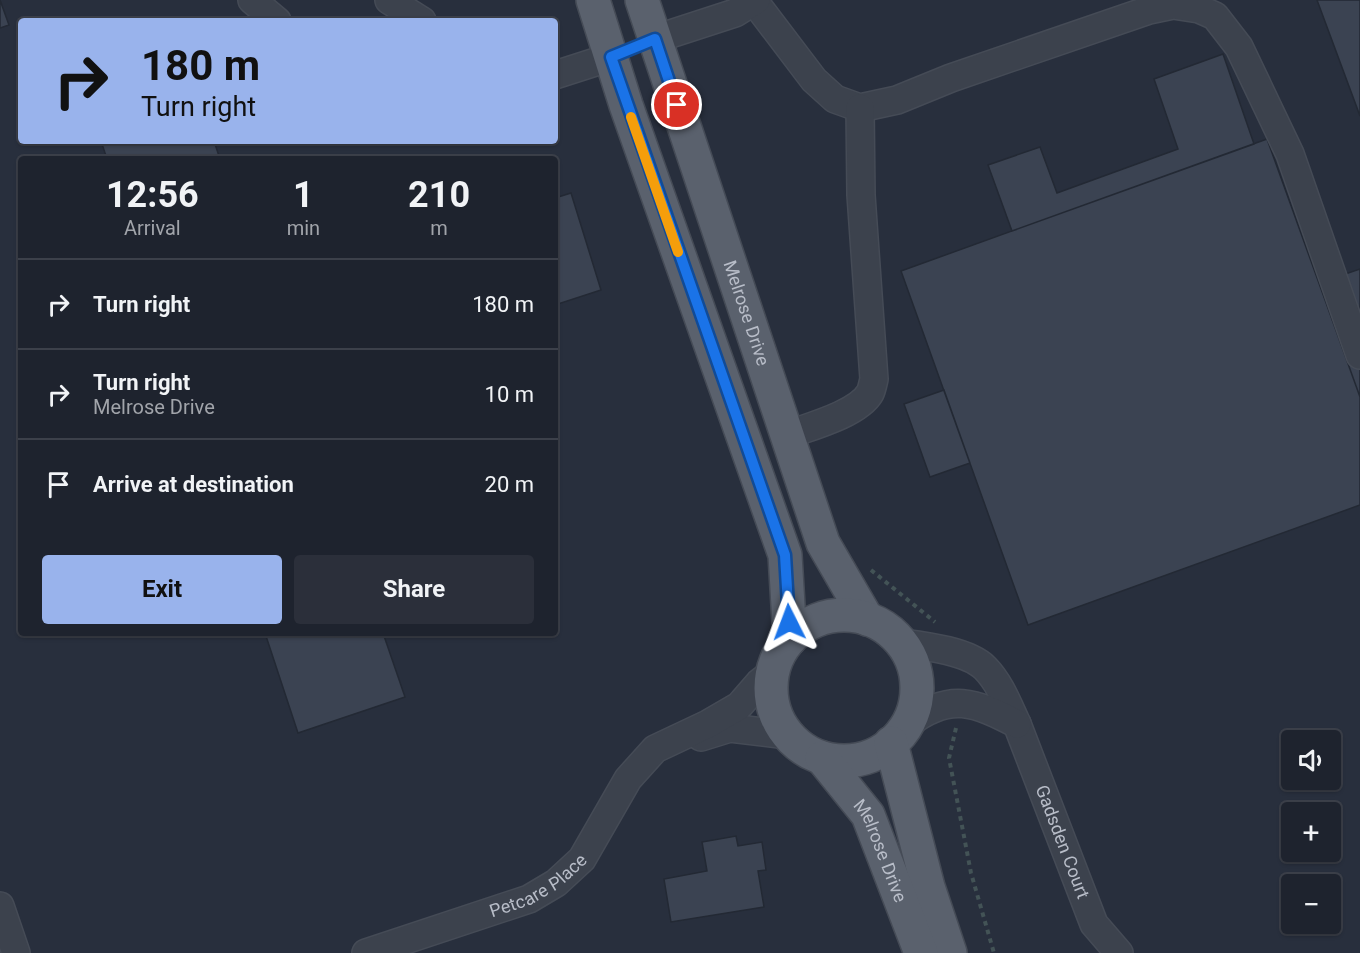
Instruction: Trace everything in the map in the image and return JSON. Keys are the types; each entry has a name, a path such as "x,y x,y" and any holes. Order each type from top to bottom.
{"main road":[{"path":"593,0 785,555 790,639"},
{"name":"Melrose Drive","path":"642,0 823,543 867,619"},
{"path":"611,57 655,39"},
{"path":"846,615 867,619 886,628 902,643 912,661 917,682 916,703 900,733 870,756 846,761 822,758 804,749 788,735 779,722 773,706 772,673 779,655 790,639 806,626 825,618 846,615"},
{"name":"Melrose Drive","path":"900,733 928,887 950,953"},
{"name":"Melrose Drive","path":"822,758 868,815 921,953"}],"street":[{"path":"252,0 273,18"},
{"path":"389,0 417,18"},
{"path":"655,39 735,13 754,1 814,80 835,99 860,108 897,100 951,78 1149,10 1173,5 1199,9 1215,16 1239,47 1290,154 1360,355"},
{"path":"558,74 611,57"},
{"path":"787,435 848,412 864,400 870,392 874,379 861,195 860,108"},
{"name":"Gadsden Court","path":"902,643 936,649 975,660 986,669 1004,695 1017,724 1094,924 1119,953"},
{"name":"Petcare Place","path":"366,953 529,898 556,883 582,859 628,779 655,749 708,724 739,706 759,683 772,673"},
{"path":"900,733 923,712 954,702 973,704 1017,724"},
{"path":"655,749 730,729 788,735"},
{"path":"0,906 16,953"}],"path":[{"path":"866,564 935,621 936,649"},
{"path":"954,702 957,724 949,758 971,873 994,953"}],"building":[{"path":"0,0 9,25 0,28"},
{"path":"1317,0 1360,0 1360,116"},
{"path":"1223,54 1254,144 1012,231 988,165 1040,147 1057,193 1178,149 1154,79"},
{"path":"1267,139 1360,397 1360,505 1028,625 901,271"},
{"path":"102,144 215,144 219,156 106,156"},
{"path":"571,193 601,290 558,304 558,197"},
{"path":"1360,269 1360,397 1319,283"},
{"path":"944,390 970,463 930,477 904,404"},
{"path":"266,636 384,636 405,697 298,733"},
{"path":"736,836 738,846 762,842 766,870 758,871 764,907 671,922 664,879 707,871 702,842"}],"slow traffic":[{"path":"631,117 678,252"}],"route":[{"path":"677,105 655,39 611,57 785,555 789,622"}]}
